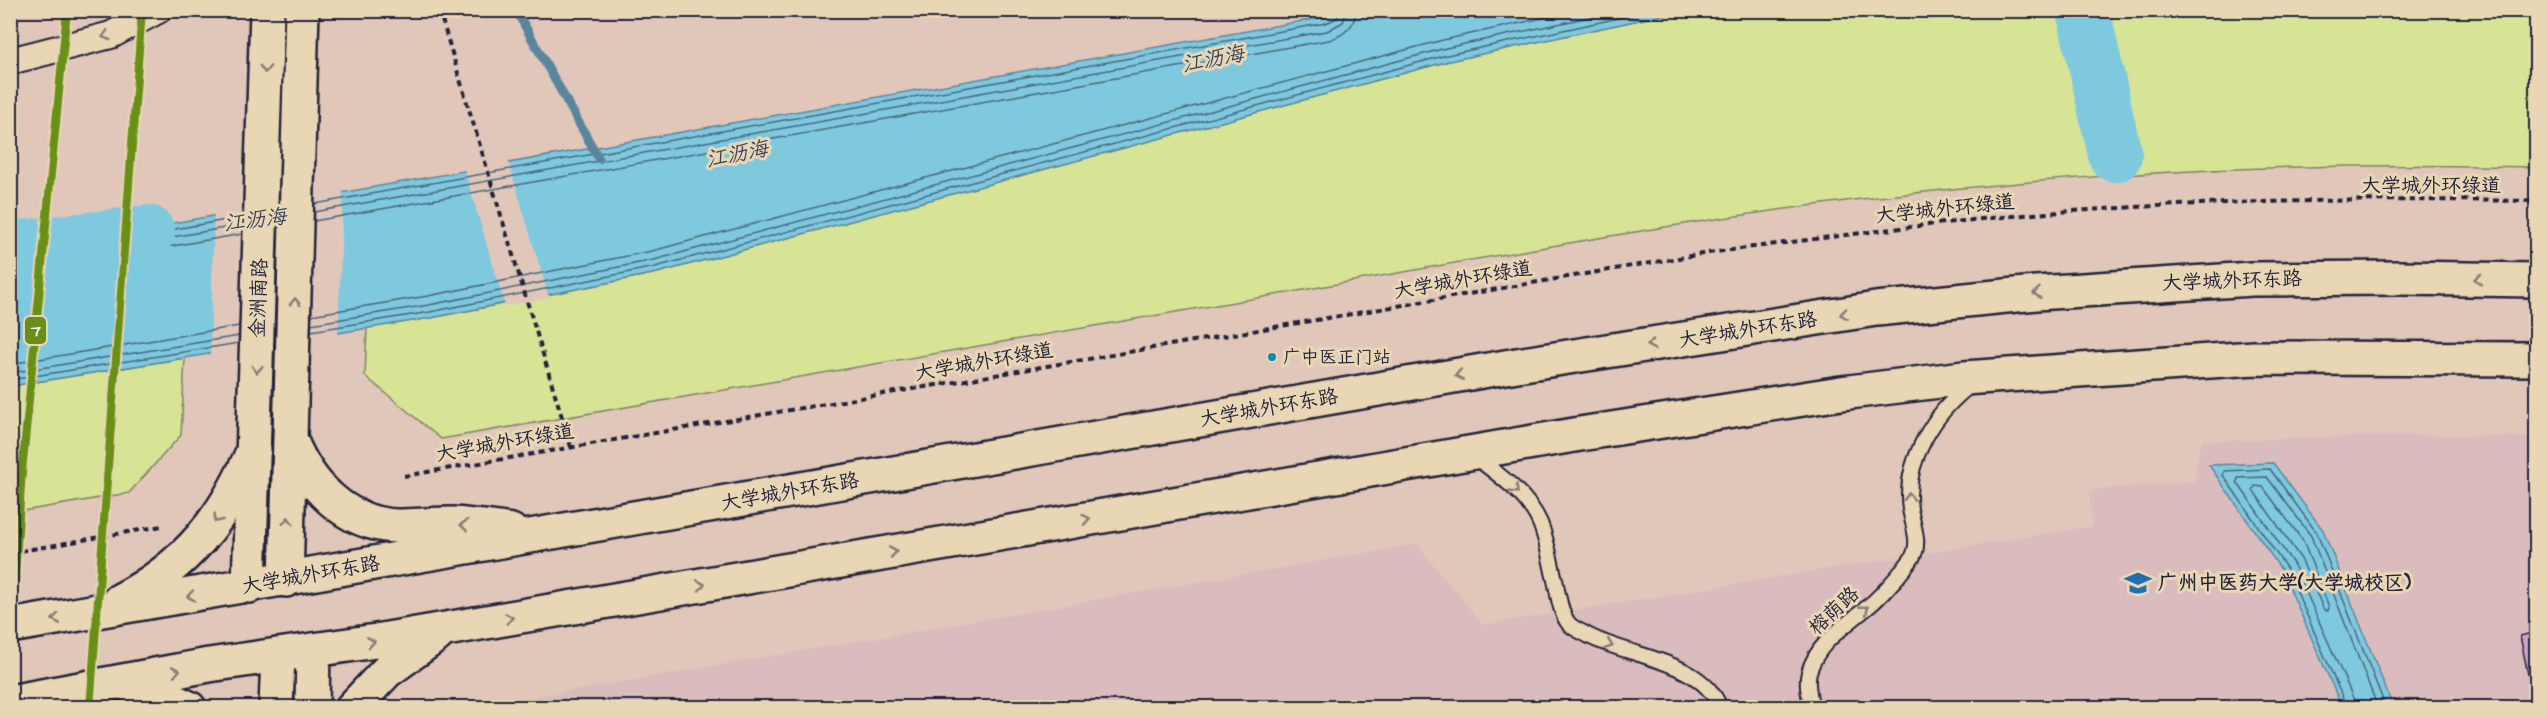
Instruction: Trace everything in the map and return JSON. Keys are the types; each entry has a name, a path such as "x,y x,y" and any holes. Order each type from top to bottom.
{"main road":[{"name":"金洲南路","path":"249,586 267,10"},
{"name":"金洲南路","path":"286,580 302,10"},
{"name":"大学城外环东路","path":"10,626 1517,365 1876,309 2096,289 2284,279 2536,280"},
{"path":"10,702 1754,405 1842,393 1981,377 2254,358 2536,359"},
{"path":"291,441 302,466 321,491 361,519 383,525 472,525 543,535"},
{"path":"101,611 153,581 203,537 228,505 254,449"},
{"path":"352,708 403,658 451,628"},
{"path":"312,708 313,650"},
{"path":"276,708 278,655"},
{"path":"119,682 154,692 189,708"}],"street":[{"path":"10,61 111,35 158,10"}],"lane":[{"name":"榕荫路","path":"1812,708 1808,692 1809,672 1821,648 1872,603 1914,555 1916,544 1909,492 1922,443 1942,414 1981,377"},
{"path":"1470,453 1517,491 1535,512 1544,534 1569,624 1600,642 1668,664 1694,676 1708,687 1720,708"}],"path":[{"path":"439,10 571,447"},
{"name":"大学城外环绿道","path":"404,476 1708,253 1889,229 2061,212 2248,203 2371,200 2536,201"},
{"path":"10,553 162,526"}],"shaded area":[{"name":"广州中医药大学(大学城校区)","path":"2416,435 2536,437 2536,707 472,708 1417,544 1483,625 2092,526 2089,490 2194,481 2201,441"}],"green space":[{"path":"2493,10 2536,21 2536,167 2371,166 2207,170 2042,181 1878,197 1728,217 1578,241 441,439 365,376 367,328 431,318 657,273 1449,61 1681,11"},
{"path":"185,358 181,435 129,493 11,513 11,386"}],"water":[{"path":"1338,11 1681,11 1449,61 657,273 431,318 11,386 11,252 1325,17"},
{"path":"2273,463 2323,530 2393,707 2342,707 2282,571 2209,465"}],"pier":[{"path":"508,160 549,298 505,306 464,168"},
{"path":"343,190 338,336 210,357 214,213"}],"building":[{"path":"2536,632 2536,708 2535,708 2520,636"}],"waterway":[{"path":"516,10 599,159"},
{"path":"2083,10 2115,155"},
{"name":"江沥海","path":"10,248 148,232"}],"transit line":[{"name":"7","path":"10,651 22,471 67,10"},
{"name":"7","path":"90,708 142,10"}],"place":[{"name":"广中医正门站","path":"1272,357"},
{"name":"广州中医药大学(大学城校区)","path":"2138,583"}]}
